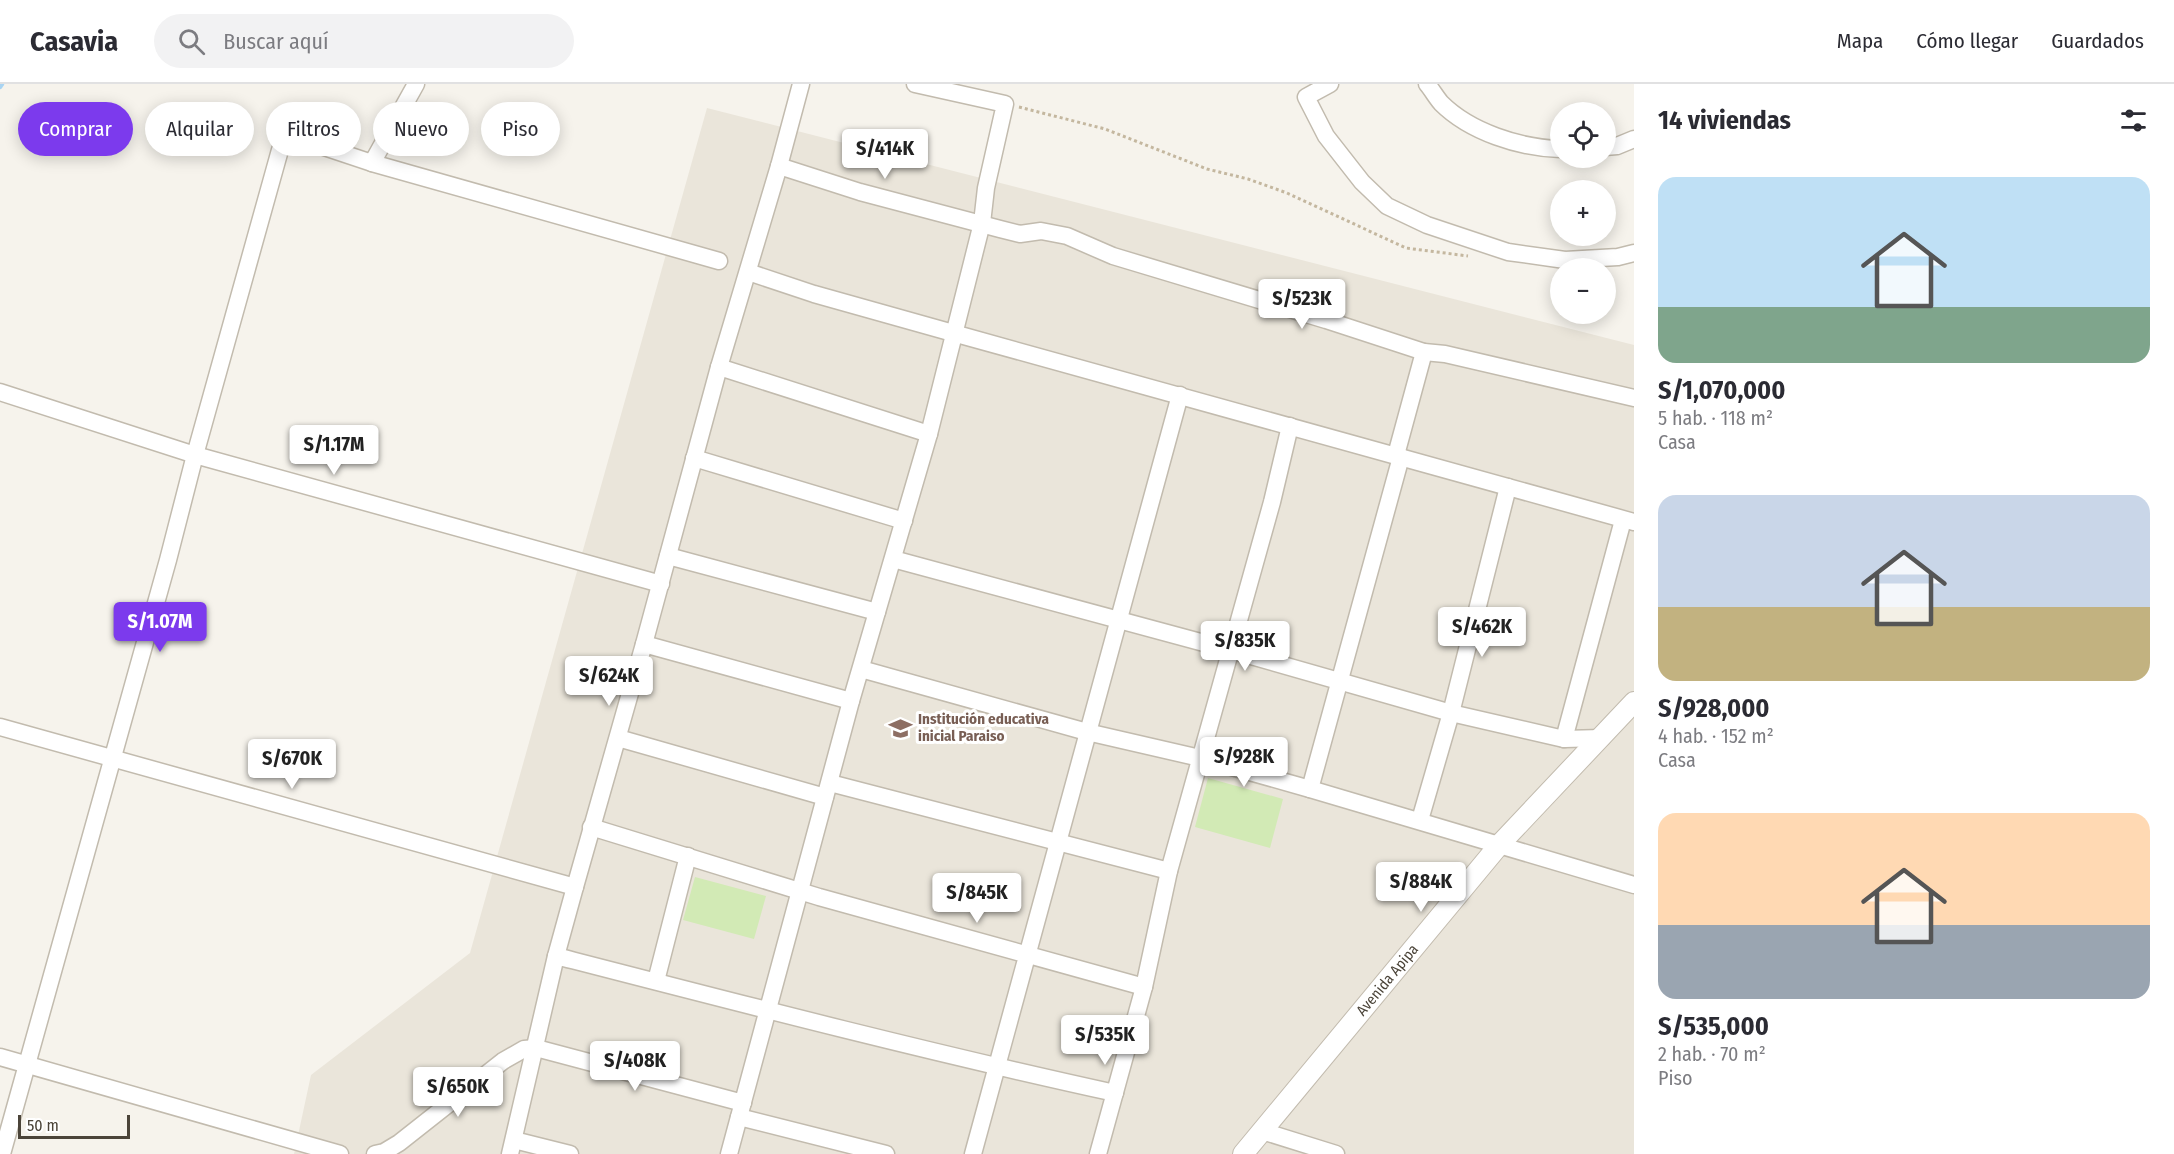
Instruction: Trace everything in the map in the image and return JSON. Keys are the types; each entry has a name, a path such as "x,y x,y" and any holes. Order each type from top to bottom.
{"street":[{"path":"372,163 416,84"},
{"path":"570,1154 512,1147 556,956 591,827 801,84"},
{"path":"729,1154 852,701 929,434 982,223 986,188 1005,104 915,84"},
{"path":"1330,84 1306,97 1326,136 1362,182 1387,206 1427,225 1508,252 1565,260 1618,257 1634,253"},
{"path":"1427,84 1442,103 1460,118 1486,132 1518,143 1550,148"},
{"path":"2,1154 277,162 286,140 297,138 372,163 719,261"},
{"path":"1616,146 1634,139"},
{"path":"778,166 860,192 1020,234 1041,231 1067,236 1113,256 1424,352 1445,354 1634,398"},
{"path":"748,272 814,294 1628,521 1564,739"},
{"path":"1311,789 1399,456 1424,352"},
{"path":"719,368 929,434"},
{"path":"0,392 195,455 661,584"},
{"path":"973,1154 1180,395"},
{"path":"1098,1154 1144,987 1169,871 1272,502 1290,426"},
{"path":"694,458 904,521"},
{"path":"1420,820 1451,713 1508,486"},
{"path":"668,556 877,612"},
{"path":"893,559 1230,650 1451,713 1564,739 1602,738"},
{"path":"644,644 852,701"},
{"path":"861,669 1087,732 1200,758 1311,789 1634,885"},
{"name":"Avenida Apipa","path":"1243,1154 1500,844 1634,702"},
{"path":"0,727 575,887"},
{"path":"618,738 722,766 1059,842 1169,871"},
{"path":"591,827 800,891 1144,987"},
{"path":"656,981 688,856"},
{"path":"556,956 768,1012 1115,1093"},
{"path":"375,1154 384,1152 399,1143 508,1057 524,1049 536,1048 886,1154"},
{"path":"0,1057 340,1154"},
{"path":"1262,1131 1336,1154"}],"path":[{"path":"1005,104 1105,129 1207,170 1248,179 1287,193 1406,248 1470,256"}],"shaded area":[{"path":"707,108 1634,345 1634,1154 294,1154 311,1075 470,953"}],"green space":[{"path":"1208,778 1283,799 1270,848 1195,827"},
{"path":"695,877 766,896 754,939 683,920"}],"place":[{"name":"Institución educativa inicial Paraiso","path":"900,728"}]}
